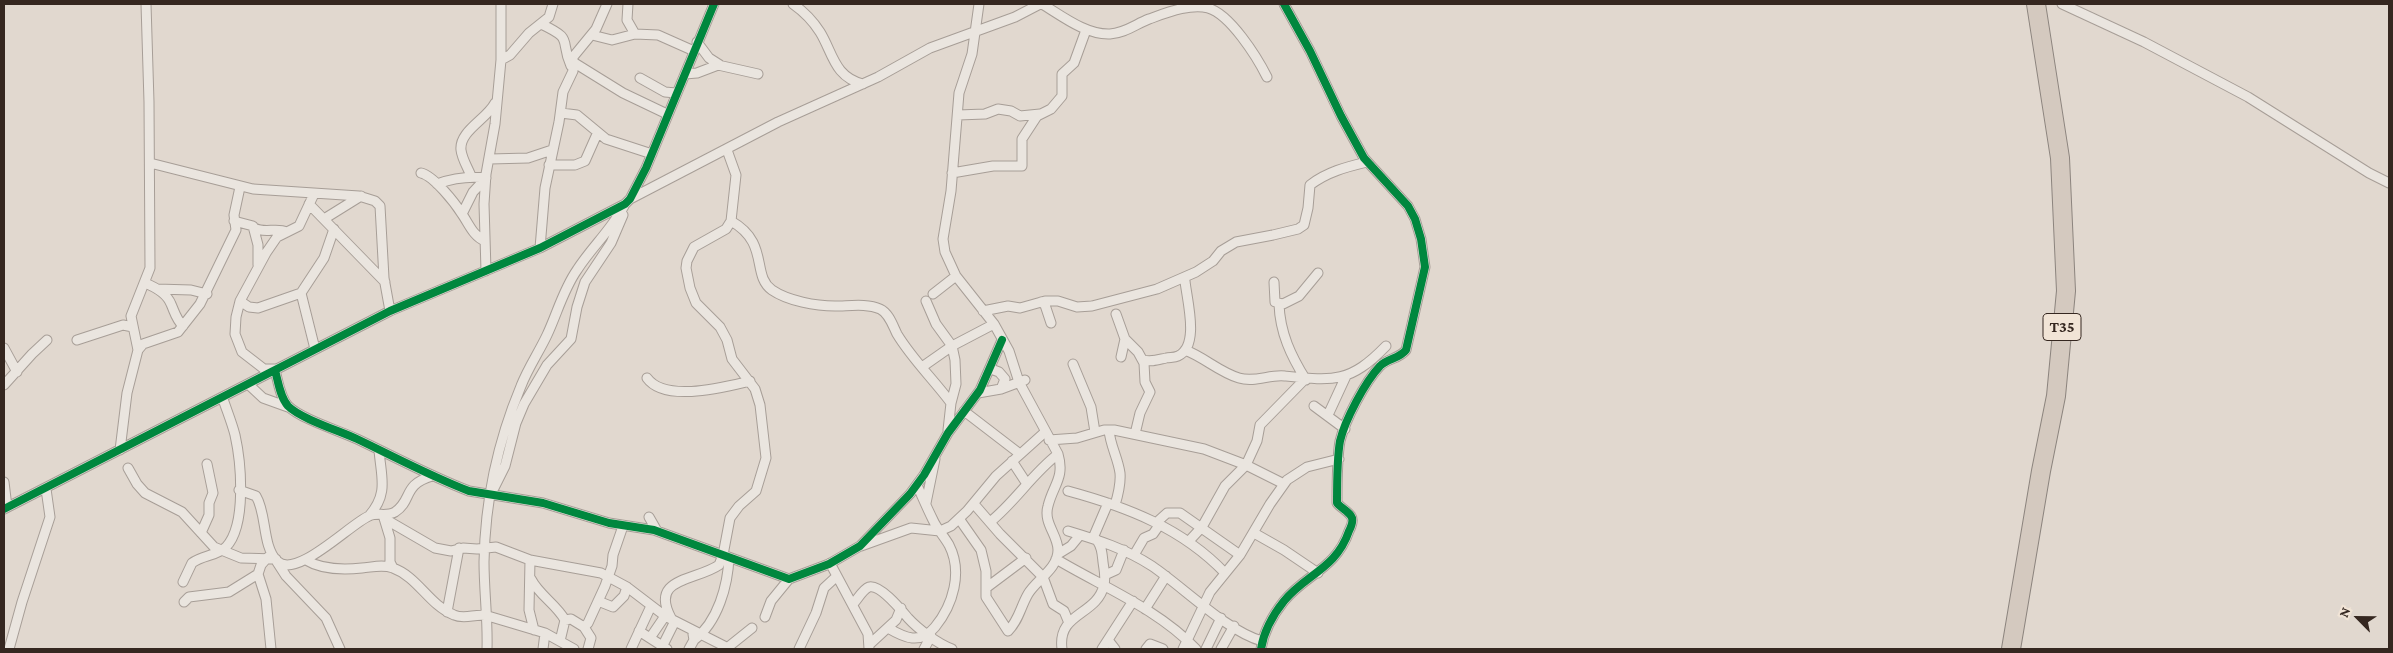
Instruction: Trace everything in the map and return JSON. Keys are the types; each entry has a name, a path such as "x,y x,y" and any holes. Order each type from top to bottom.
{"highway":[{"name":"T35","path":"2011,649 2056,396 2066,291 2060,158 2036,4"}],"street":[{"path":"138,350 131,316 146,283 150,268 150,163 146,4"},
{"path":"486,271 486,178 490,159 501,60 501,4"},
{"path":"501,60 510,55 529,33 549,17 553,4"},
{"path":"540,248 545,188 561,113 563,92 576,52 592,35 607,4"},
{"path":"628,4 627,20 635,34"},
{"path":"487,649 488,616 484,562 490,494 508,420 522,384 577,270 610,228 652,154 714,4"},
{"path":"792,4 819,31 834,64 855,82 863,84"},
{"path":"979,4 972,54 958,93 958,115 944,239 948,262 956,276 994,324 1009,351 1047,436 1058,454 1061,473 1047,507 1047,515 1058,546 1057,556"},
{"path":"4,482 5,508 223,399 276,369 390,311 540,248 778,122 863,84 930,48 977,29 1015,17 1038,4 1086,30 1110,34 1127,30 1170,11 1207,8 1230,24 1245,41 1266,77"},
{"path":"1068,531 1124,550 1166,576 1262,645 1269,623 1284,601 1298,586 1318,573 1331,561 1343,545 1352,522 1351,516 1337,503 1340,444 1363,391 1380,366 1388,360 1402,355 1406,350 1425,267 1421,239 1415,219 1408,206 1367,162 1341,116 1322,73 1284,4"},
{"path":"2062,4 2144,42 2248,97 2389,184"},
{"path":"549,17 556,31"},
{"path":"540,24 556,31 565,40 569,62 573,66 623,93 668,114"},
{"path":"958,115 985,114 998,109 1011,110 1020,116 1040,114 1051,109 1062,96 1062,74 1074,63 1086,30"},
{"path":"592,35 612,40 635,34 658,35 694,51"},
{"path":"697,42 709,58 720,65 758,74"},
{"path":"684,74 696,73 720,65"},
{"path":"640,78 666,92 676,93"},
{"path":"471,176 461,152 462,142 491,111 497,99"},
{"path":"561,113 578,115 597,134 606,139 652,154"},
{"path":"952,173 993,166 1022,166 1021,143 1040,114"},
{"path":"549,166 575,165 585,162 597,134"},
{"path":"490,159 528,158 552,150"},
{"path":"689,649 713,619 725,586 727,526 730,518 739,506 756,491 766,458 759,397 750,381 732,359 727,340 720,327 696,303 690,288 686,268 687,261 694,247 726,229 731,221 736,175 727,150"},
{"path":"984,311 1008,306 1020,308 1058,301 1077,307 1092,306 1157,289 1196,272 1213,261 1221,251 1236,242 1298,229 1306,220 1310,185 1321,176 1367,162"},
{"path":"150,163 240,187 282,192 361,196 375,201 380,206 385,282 390,311"},
{"path":"421,173 428,175 437,184 462,214 476,236 485,241"},
{"path":"437,184 471,176 486,178"},
{"path":"462,214 473,192 486,178"},
{"path":"120,450 127,393 138,350 143,344 172,335 183,326 207,294 220,260 236,230 234,207 240,187"},
{"path":"276,369 264,369 242,352 234,325 240,301 258,266 277,238 299,226 314,194"},
{"path":"324,219 361,196"},
{"path":"490,494 505,466 516,423 524,404 548,365 571,339 577,307 586,282 612,244 621,223 627,201"},
{"path":"309,204 385,282"},
{"path":"234,221 251,224 254,228 262,231 278,229 287,232"},
{"path":"731,221 742,227 753,239 761,273 770,288 785,296 813,303 879,308 885,312 898,334 951,404"},
{"path":"254,228 258,245 258,266"},
{"path":"240,301 249,307 258,308 301,293 324,258 334,229"},
{"path":"1279,304 1295,299 1318,273"},
{"path":"948,433 956,371 952,346 936,324 929,298 956,276"},
{"path":"1143,360 1151,362 1176,357 1185,350 1192,332 1185,281"},
{"path":"1274,282 1274,298 1275,302 1279,304 1281,325 1290,354 1306,379"},
{"path":"146,283 158,289 168,299 174,313 183,326"},
{"path":"158,289 191,290 207,294"},
{"path":"301,293 315,349"},
{"path":"1044,303 1052,323"},
{"path":"1116,314 1125,340 1143,360 1146,367 1145,382 1150,392 1140,413 1135,434"},
{"path":"922,367 952,346 994,324"},
{"path":"77,340 123,325 133,327"},
{"path":"4,385 47,340"},
{"path":"860,546 917,485 948,433 978,393 994,367 1002,340"},
{"path":"1121,356 1125,340"},
{"path":"1185,350 1195,354 1212,366 1240,378 1265,379 1285,376 1323,380 1346,376 1363,367 1386,346"},
{"path":"4,348 17,372"},
{"path":"1073,364 1091,407 1095,432"},
{"path":"994,367 1005,379 1001,389"},
{"path":"276,369 285,402 293,410"},
{"path":"1328,415 1346,376"},
{"path":"647,378 651,384 662,390 698,392 750,381"},
{"path":"1190,541 1202,527 1225,486 1246,466 1257,441 1260,425 1306,379"},
{"path":"1323,380 1334,385 1337,395"},
{"path":"978,393 1001,389 1022,381"},
{"path":"248,384 263,398 293,410 432,476 469,491 556,505 624,526 657,531 789,579"},
{"path":"183,582 189,566 194,561 221,551 228,544 235,531 240,465 237,447 223,399"},
{"path":"1314,406 1345,429"},
{"path":"951,416 965,409"},
{"path":"965,409 1020,454"},
{"path":"1062,649 1062,635 1069,623 1077,614 1086,611 1092,606 1104,586 1104,554 1098,540 1120,482 1120,471 1110,443 1109,430"},
{"path":"764,617 771,601 789,579 830,564 860,546 911,528 940,531 960,520 985,488 1012,461 1047,436 1077,438 1109,430 1135,434 1193,446 1246,466 1284,484"},
{"path":"128,468 137,484 145,493 182,512 208,542 221,551 241,558 273,558 292,565 306,560 369,516 379,504 383,489 379,450"},
{"path":"990,522 1058,454"},
{"path":"926,503 932,482 935,455"},
{"path":"1183,649 1210,592 1240,555 1284,484 1296,473 1307,467 1339,459"},
{"path":"1012,461 1027,484"},
{"path":"201,533 209,515 209,503 213,493 207,464"},
{"path":"384,517 400,507 414,484 432,476"},
{"path":"917,485 952,554 954,585 950,603 930,635 924,649"},
{"path":"9,649 22,602 50,517 46,489"},
{"path":"239,490 254,494 259,501 273,558 286,576 326,618 340,649"},
{"path":"1068,491 1112,504 1158,523 1190,541 1225,573"},
{"path":"974,504 1043,576 1053,604 1064,611 1069,623"},
{"path":"1134,556 1144,538 1154,534 1158,523 1167,513 1173,512 1180,513 1202,527 1240,555"},
{"path":"369,516 384,517 428,546 451,551 459,548 496,547 530,560 559,567 591,570 608,576 628,586 650,606 692,629 698,637 728,648 752,628"},
{"path":"384,517 390,538 390,562 393,568"},
{"path":"648,517 657,531"},
{"path":"960,520 981,550 986,571 987,600 1008,631 1016,624 1028,592 1043,576 1057,556 1071,546 1080,535"},
{"path":"584,626 598,601 612,566 613,555 624,526"},
{"path":"1254,534 1284,550 1318,573"},
{"path":"446,612 459,548"},
{"path":"1105,575 1116,570 1124,550"},
{"path":"639,631 664,648 670,618 664,600 671,587 680,581 714,569 726,556"},
{"path":"1057,556 1104,586 1133,601 1188,640 1196,649"},
{"path":"184,602 189,597 230,592 258,574 273,558"},
{"path":"986,588 1026,558"},
{"path":"306,560 325,568 377,566 393,568 418,585 446,612 461,618 479,614 488,616 545,633 574,649"},
{"path":"530,560 530,614 534,630"},
{"path":"830,564 868,634 870,647"},
{"path":"258,574 266,599 271,649"},
{"path":"799,649 816,613 824,588 837,576"},
{"path":"1144,609 1166,576"},
{"path":"531,579 538,591 565,620"},
{"path":"598,601 613,607 624,596 628,586"},
{"path":"853,604 870,587 890,598 908,618 952,649"},
{"path":"1102,649 1133,601"},
{"path":"631,649 650,606"},
{"path":"870,647 896,620 901,608"},
{"path":"650,638 670,618"},
{"path":"1206,649 1222,618"},
{"path":"565,620 571,619 584,626 591,638 588,649"},
{"path":"560,641 565,620"},
{"path":"1220,649 1234,626"},
{"path":"888,628 911,638 930,635"},
{"path":"544,649 545,633"},
{"path":"1108,640 1115,649"},
{"path":"1146,649 1150,644 1163,649"}],"cycle path":[{"path":"4,509 390,311 540,248 625,204 630,199 646,168 714,4"},
{"path":"1261,649 1266,629 1284,601 1329,563 1343,544 1351,528 1351,516 1337,503 1340,441 1351,412 1374,373 1383,363 1406,350 1425,267 1421,239 1415,219 1408,206 1364,158 1284,4"},
{"path":"275,370 283,398 288,406 302,416 357,439 426,473 469,491 543,503 609,523 654,530 789,579 829,564 860,546 910,494 924,475 948,433 980,390 1002,340"}]}
